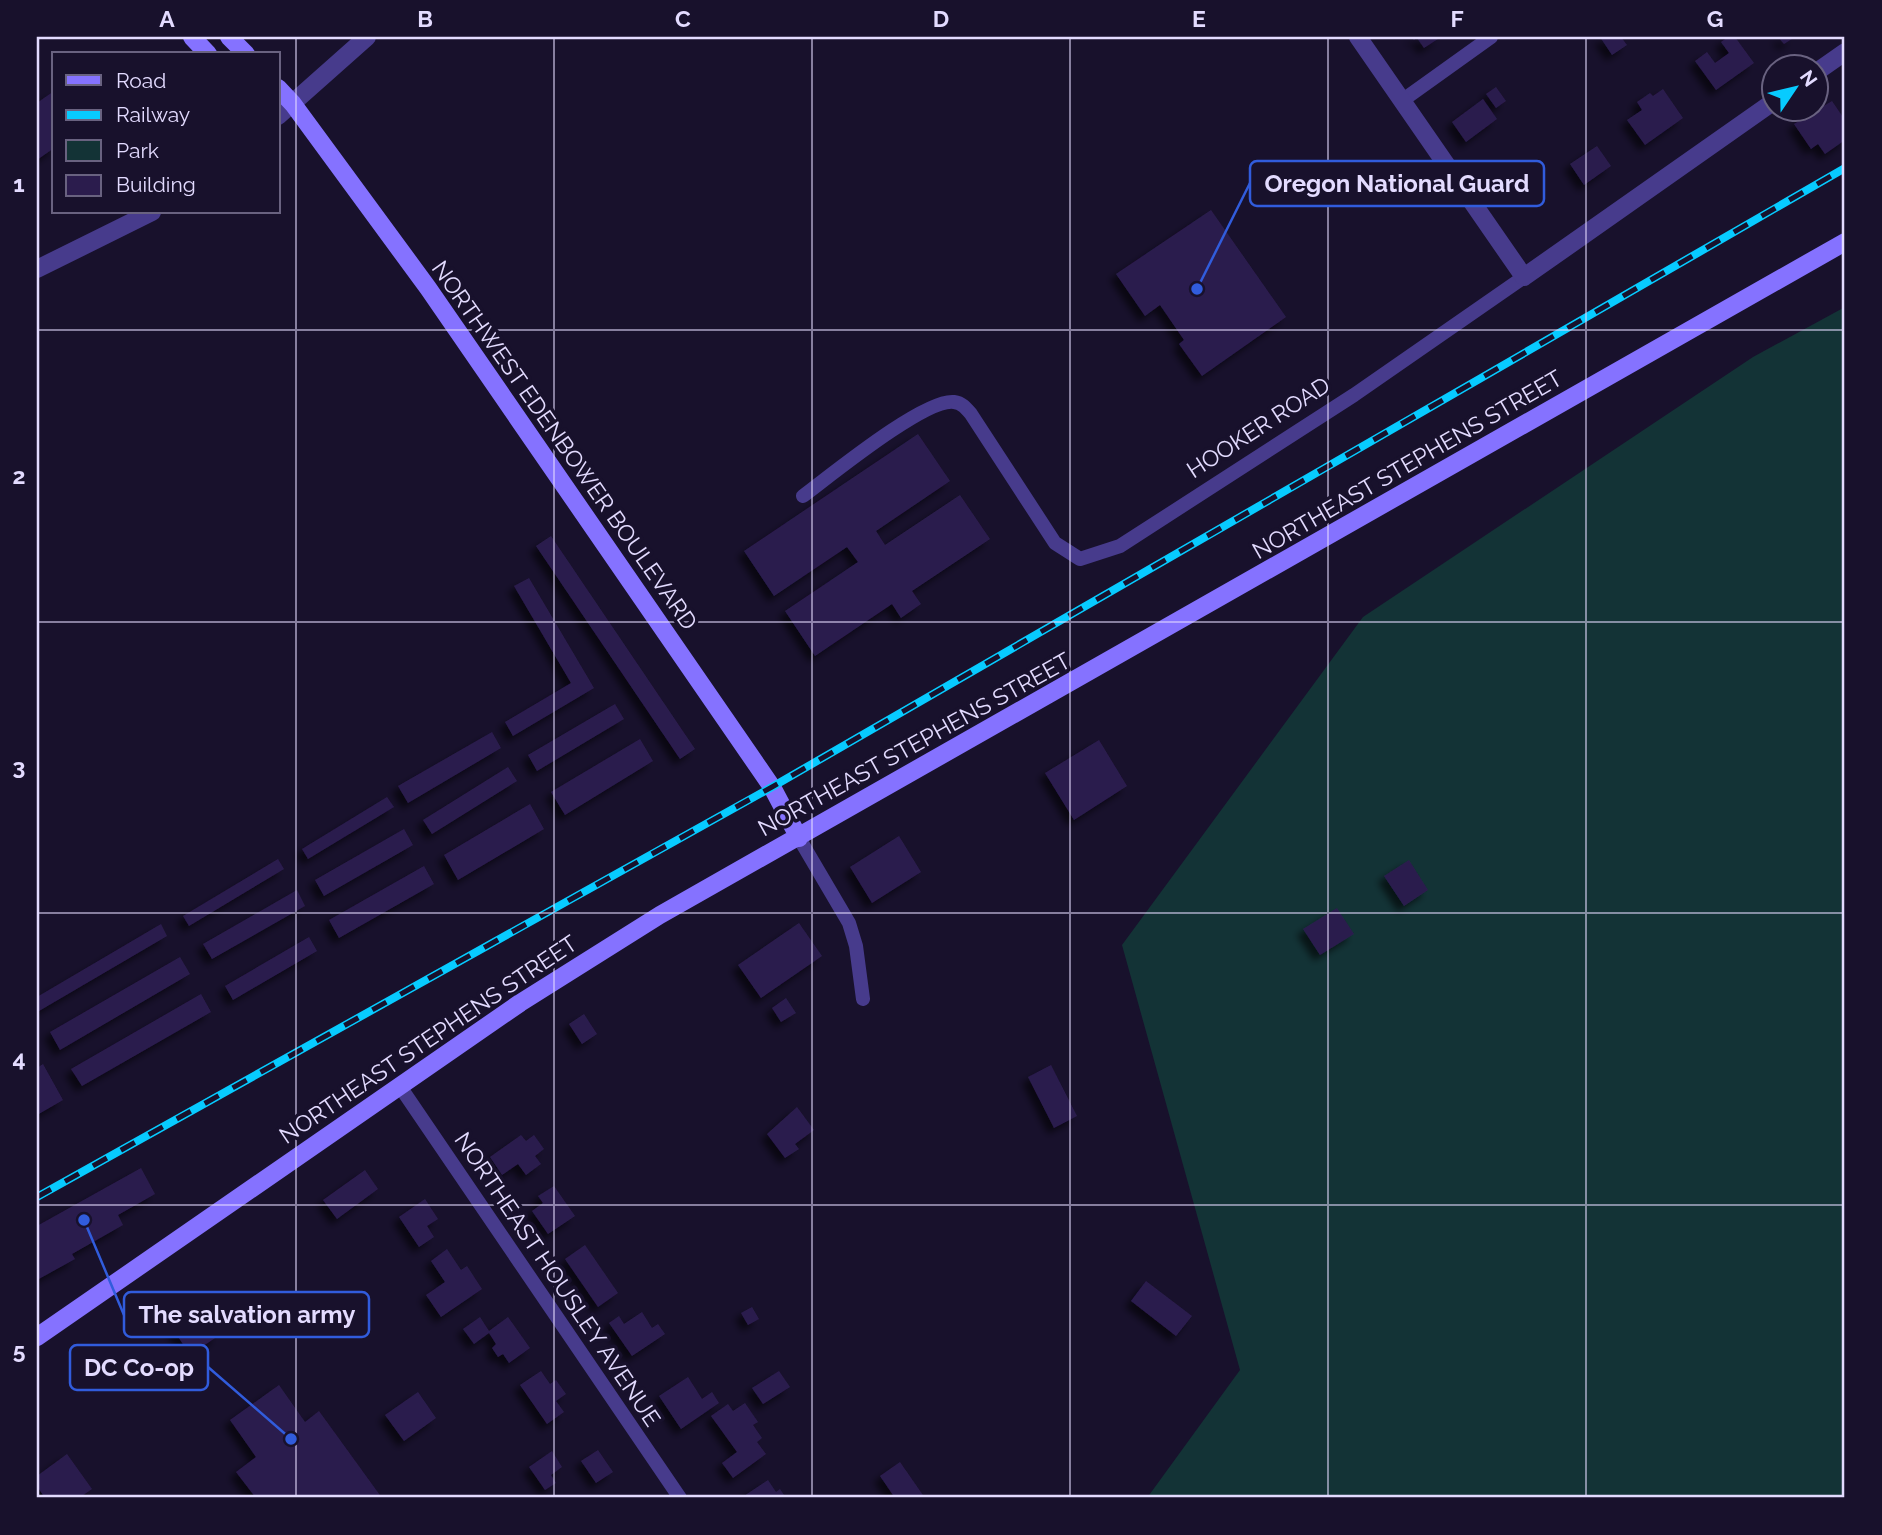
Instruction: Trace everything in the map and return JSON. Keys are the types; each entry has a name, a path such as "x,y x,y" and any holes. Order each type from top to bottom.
{"main road":[{"path":"192,37 206,52"},
{"path":"229,37 244,52"},
{"name":"NORTHWEST EDENBOWER BOULEVARD","path":"280,90 293,104 481,364 772,787 799,838"},
{"name":"NORTHEAST STEPHENS STREET","path":"37,1337 520,1003 660,915 1845,242"}],"street":[{"path":"280,115 367,37"},
{"path":"1358,37 1524,277"},
{"path":"1403,100 1492,37"},
{"path":"1829,63 1845,52"},
{"name":"HOOKER ROAD","path":"803,496 923,410 952,401 962,404 971,414 1055,543 1080,559 1098,555 1120,545 1354,395 1759,112"},
{"path":"37,269 148,214"},
{"path":"799,838 849,923 856,946 863,999"},
{"name":"NORTHEAST HOUSLEY AVENUE","path":"399,1085 680,1498"}],"green space":[{"path":"1845,307 1845,1498 1147,1498 1240,1370 1122,945 1363,617 1753,357"}],"building":[{"path":"1411,37 1441,37 1424,48 1417,38 1414,40"},
{"path":"1600,37 1621,37 1627,45 1612,55"},
{"path":"1728,37 1735,37 1754,63 1716,90 1695,61 1707,52 1715,63 1729,53 1721,42"},
{"path":"1778,37 1795,37 1784,44"},
{"path":"1496,87 1506,101 1496,108 1486,94"},
{"path":"1663,89 1683,118 1645,145 1627,120 1642,110 1637,102 1650,93 1653,96"},
{"path":"52,92 52,149 37,160 37,103"},
{"path":"1483,99 1497,119 1466,142 1452,122"},
{"path":"1832,101 1845,120 1845,140 1825,154 1818,144 1811,149 1794,124 1829,122 1829,103"},
{"path":"1597,146 1611,166 1584,185 1570,164"},
{"path":"1211,210 1286,317 1202,376 1179,344 1184,340 1160,305 1145,316 1116,274"},
{"path":"918,434 950,481 876,531 885,545 960,495 990,539 912,591 921,604 901,618 892,604 815,656 785,611 858,562 847,547 774,596 744,551"},
{"path":"551,536 695,749 680,759 536,546"},
{"path":"529,578 594,688 513,736 505,722 571,683 514,586"},
{"path":"615,704 624,719 537,771 528,755"},
{"path":"492,732 501,748 408,803 398,786"},
{"path":"640,739 653,761 565,815 551,792"},
{"path":"1099,740 1127,786 1074,820 1045,773"},
{"path":"508,767 517,781 432,834 423,820"},
{"path":"387,797 394,807 308,859 302,849"},
{"path":"530,804 544,829 458,880 444,855"},
{"path":"404,829 413,845 324,896 315,880"},
{"path":"899,836 921,872 872,903 850,867"},
{"path":"278,859 284,869 189,926 183,916"},
{"path":"1409,860 1428,890 1404,906 1384,876"},
{"path":"424,866 434,884 339,938 329,920"},
{"path":"297,890 305,906 212,959 203,944"},
{"path":"1337,908 1354,934 1320,955 1303,929"},
{"path":"799,923 822,956 761,998 738,965"},
{"path":"161,924 167,936 39,1011 37,997"},
{"path":"309,937 317,951 233,1000 225,986"},
{"path":"180,957 190,974 60,1050 50,1032"},
{"path":"201,994 211,1012 82,1086 71,1069"},
{"path":"786,998 796,1013 781,1022 772,1008"},
{"path":"584,1014 597,1034 582,1044 569,1024"},
{"path":"43,1064 63,1100 37,1115 37,1068"},
{"path":"1051,1065 1077,1116 1054,1128 1028,1077"},
{"path":"797,1107 814,1130 795,1144 799,1149 785,1158 767,1134"},
{"path":"521,1135 526,1141 534,1135 544,1149 535,1156 541,1164 526,1175 518,1164 502,1175 490,1157"},
{"path":"141,1168 155,1194 118,1215 123,1225 72,1254 75,1259 37,1280 37,1226"},
{"path":"365,1170 378,1189 337,1219 323,1200"},
{"path":"554,1186 575,1216 548,1234 532,1211 543,1203 538,1196"},
{"path":"425,1199 438,1219 427,1226 434,1237 419,1247 399,1217"},
{"path":"585,1245 618,1293 598,1307 565,1259"},
{"path":"447,1249 461,1270 467,1266 482,1289 441,1317 426,1295 445,1282 431,1261"},
{"path":"1146,1281 1192,1316 1176,1336 1131,1301"},
{"path":"189,1294 218,1336 190,1355 162,1312"},
{"path":"752,1307 759,1319 748,1325 741,1313"},
{"path":"642,1312 652,1328 658,1324 665,1334 632,1356 609,1323 619,1316 624,1324"},
{"path":"480,1317 489,1331 508,1317 530,1348 509,1363 503,1354 498,1357 492,1348 496,1344 489,1333 474,1344 463,1329"},
{"path":"541,1371 550,1384 556,1380 566,1394 556,1401 564,1412 547,1424 520,1385"},
{"path":"779,1371 790,1387 763,1404 752,1388"},
{"path":"688,1377 702,1399 712,1392 719,1403 681,1429 659,1396"},
{"path":"279,1385 305,1422 319,1411 382,1498 256,1498 236,1472 256,1457 230,1420"},
{"path":"418,1392 436,1418 404,1441 385,1415"},
{"path":"745,1403 758,1422 753,1425 762,1438 757,1442 766,1454 733,1478 722,1463 737,1452 711,1416 728,1404 733,1411"},
{"path":"598,1450 613,1472 596,1483 581,1461"},
{"path":"552,1451 562,1467 551,1475 556,1483 545,1490 529,1467"},
{"path":"67,1454 92,1489 79,1498 45,1498 37,1486 37,1476"},
{"path":"900,1462 925,1498 895,1498 880,1476"},
{"path":"768,1480 776,1492 780,1489 786,1498 741,1498"}],"railway":[{"path":"37,1197 772,787 1845,168"}],"place":[{"name":"Oregon National Guard","path":"1197,289"},
{"name":"The salvation army","path":"84,1220"},
{"name":"DC Co-op","path":"291,1439"}]}
